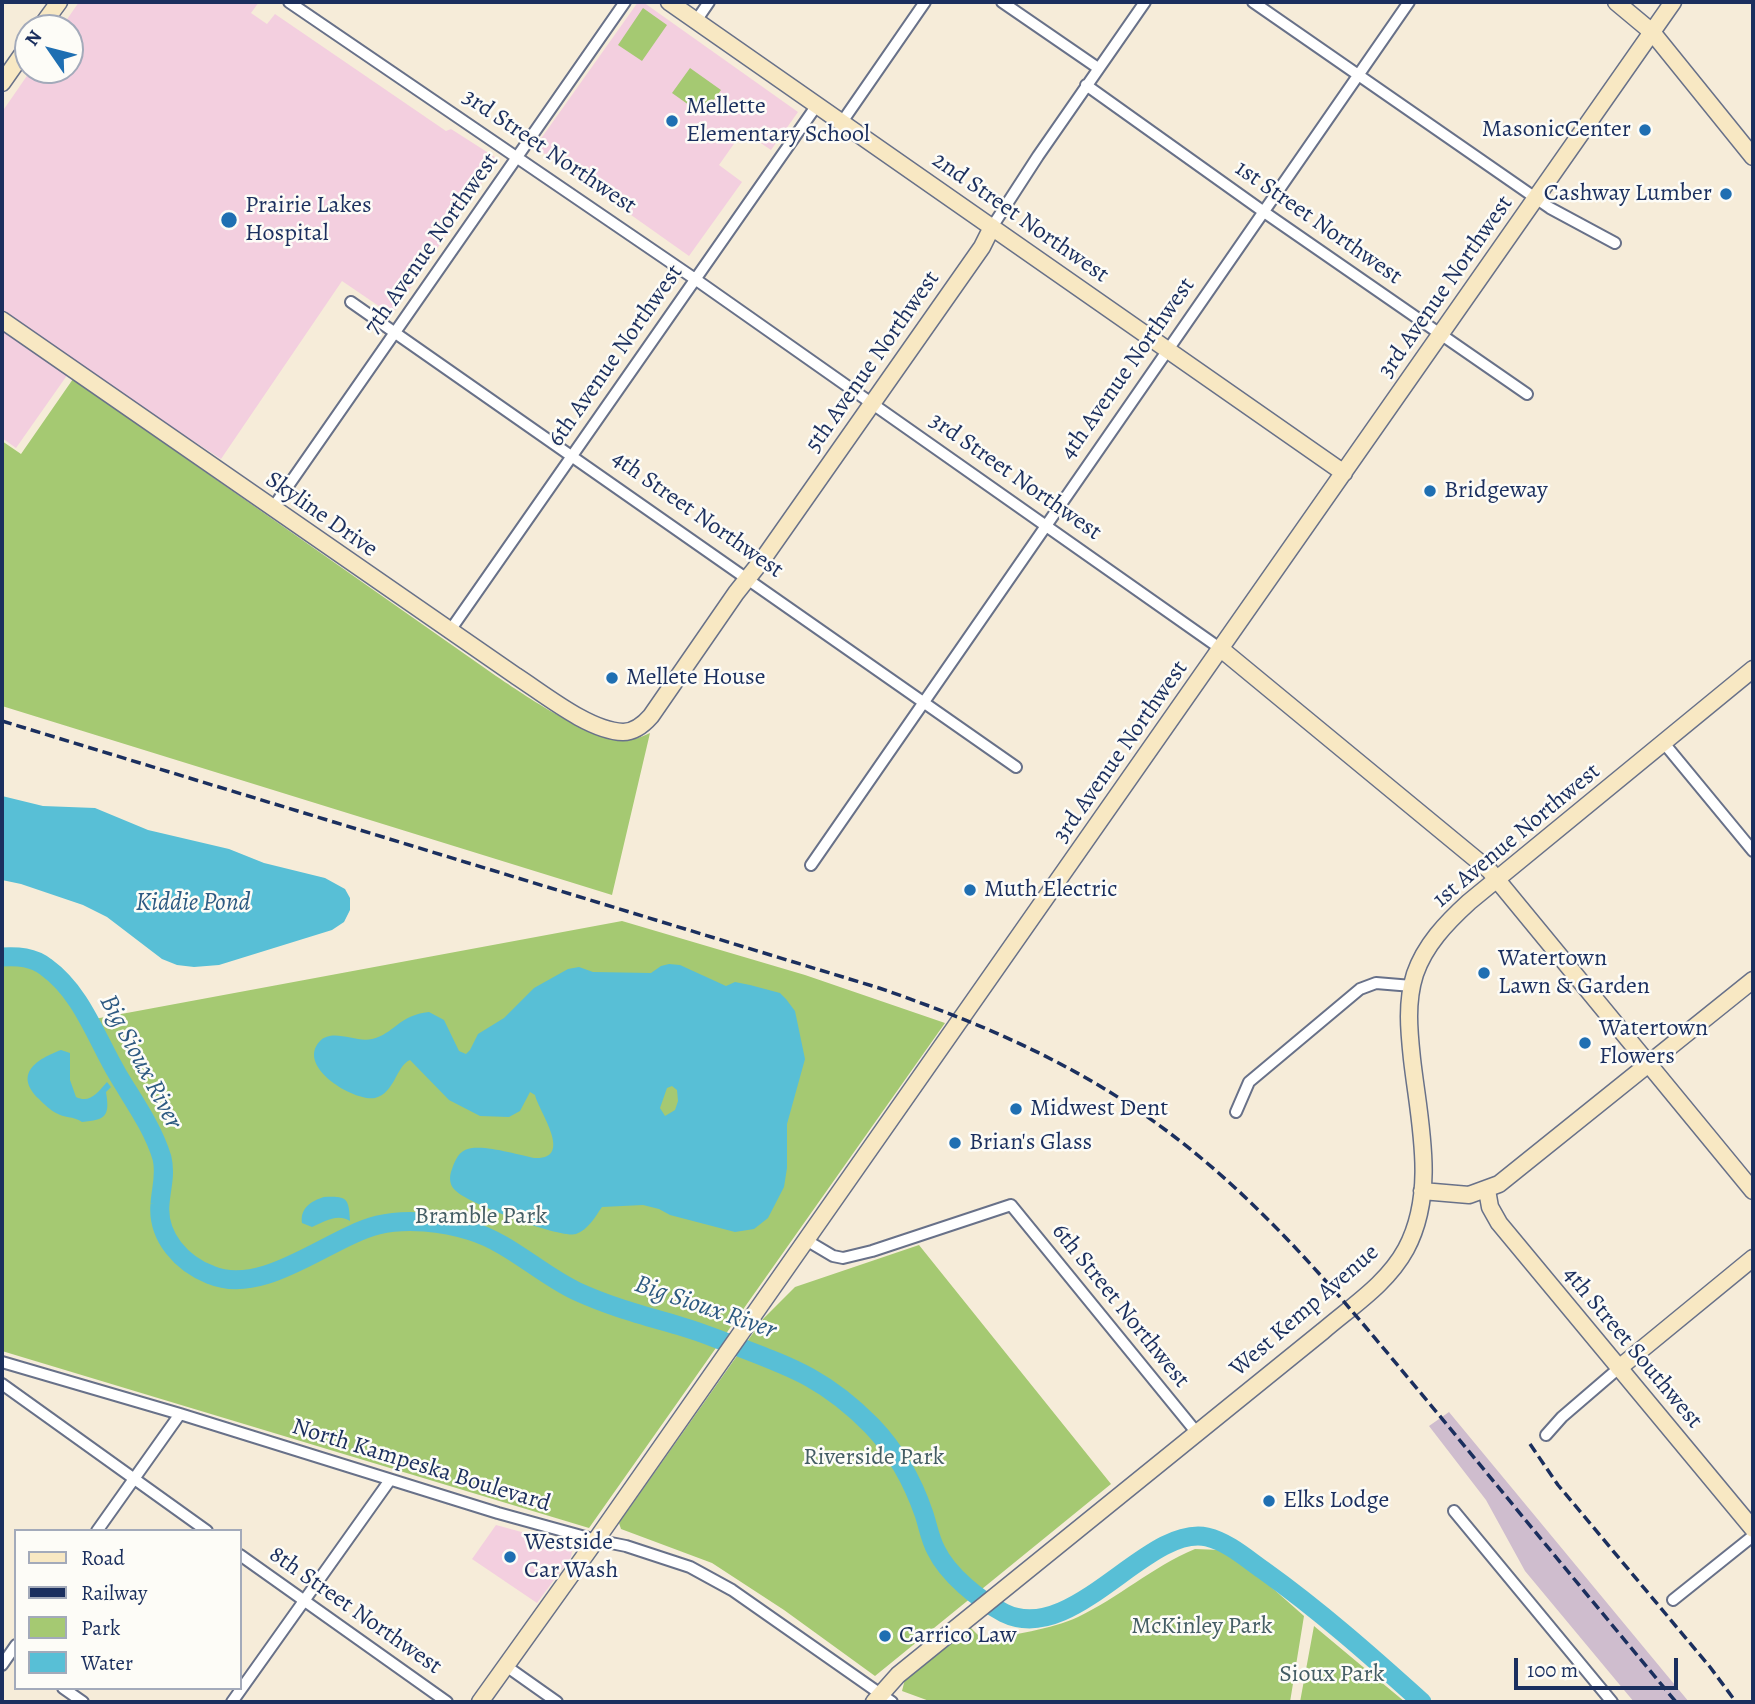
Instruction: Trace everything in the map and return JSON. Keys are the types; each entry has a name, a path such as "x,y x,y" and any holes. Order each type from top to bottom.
{"street":[{"name":"3rd Street Northwest","path":"289,2 695,279 1221,649 1469,852 1498,879 1753,1191"},
{"name":"7th Avenue Northwest","path":"272,509 625,2"},
{"name":"2nd Street Northwest","path":"669,2 1345,473"},
{"path":"696,21 709,2"},
{"path":"842,122 925,2"},
{"path":"1002,2 1098,68"},
{"name":"5th Avenue Northwest","path":"622,732 638,728 651,716 982,247 1007,201 1145,2"},
{"path":"1253,2 1536,198 1565,217 1615,243"},
{"name":"4th Avenue Northwest","path":"811,865 1409,2"},
{"path":"1616,2 1652,32 1753,157"},
{"name":"3rd Avenue Northwest","path":"480,1702 1673,2"},
{"path":"2,83 14,66"},
{"name":"1st Street Northwest","path":"1086,85 1527,394"},
{"name":"6th Avenue Northwest","path":"449,632 817,105"},
{"name":"4th Street Northwest","path":"351,302 1016,767"},
{"name":"Skyline Drive","path":"2,320 449,632 577,715 597,725 622,732"},
{"name":"1st Avenue Northwest","path":"1412,986 1424,955 1442,929 1463,908 1753,669"},
{"path":"1663,742 1753,851"},
{"path":"1236,1112 1249,1082 1360,989 1376,983 1412,986 1409,1030 1424,1164 1422,1191 1458,1195 1487,1190 1507,1179 1753,979"},
{"name":"4th Street Southwest","path":"1487,1190 1490,1207 1499,1223 1753,1529"},
{"name":"West Kemp Avenue","path":"882,1699 898,1675 1385,1278 1407,1247 1417,1220 1422,1191"},
{"name":"6th Street Northwest","path":"806,1240 833,1256 843,1258 872,1251 1010,1205 1197,1433"},
{"path":"1546,1435 1562,1417 1619,1368 1753,1258"},
{"name":"North Kampeska Boulevard","path":"2,1362 390,1480 675,1562 719,1582 882,1699"},
{"path":"2,1384 204,1529"},
{"path":"98,1529 180,1414"},
{"path":"242,1688 390,1480"},
{"path":"1454,1511 1612,1702"},
{"path":"1673,1600 1753,1536"},
{"name":"8th Street Northwest","path":"242,1556 447,1702"},
{"path":"2,1665 11,1649"},
{"path":"506,1666 557,1702"},
{"path":"66,1690 83,1702"}],"shaded area":[{"name":"Prairie Lakes Hospital","path":"79,2 259,2 251,13 267,24 275,14 446,131 451,129 498,159 392,315 342,281 221,459 75,364 16,448 2,438 2,112 21,84 84,84 84,14 71,14"},
{"name":"Mellette Elementary School","path":"638,2 643,2 798,112 771,150 743,131 719,165 742,182 689,256 535,147"},
{"path":"1449,1412 1689,1702 1634,1702 1525,1571 1486,1500 1429,1426"},
{"path":"496,1525 569,1545 571,1557 537,1603 472,1559"}],"green space":[{"path":"643,8 667,25 642,61 618,45"},
{"path":"690,68 721,90 703,115 672,93"},
{"path":"73,379 543,707 601,735 634,739 650,733 612,895 2,706 2,441 21,454"},
{"name":"Bramble Park","path":"622,921 805,975 945,1023 589,1528 2,1351 2,957 18,957 44,966 64,983 89,1020"},
{"name":"Riverside Park","path":"919,1245 1111,1484 875,1676 784,1610 712,1563 621,1529 619,1523 763,1319 795,1287"},
{"name":"McKinley Park","path":"1195,1549 1220,1550 1235,1555 1304,1616 1290,1702 932,1702 902,1691 905,1679 970,1627 983,1640 1068,1621"},
{"name":"Sioux Park","path":"1314,1626 1405,1702 1300,1702"}],"water":[{"name":"Kiddie Pond","path":"2,796 43,806 95,808 148,830 229,849 264,863 325,878 345,889 350,898 350,910 344,922 332,930 219,965 177,965 162,959 107,917 83,905 2,880"},
{"path":"680,965 726,986 735,982 780,993 795,1011 805,1059 787,1124 784,1187 768,1218 754,1229 735,1232 643,1205 602,1207 588,1226 576,1234 552,1231 514,1219 456,1191 450,1182 450,1175 458,1156 472,1148 534,1158 546,1157 552,1151 553,1143 535,1095 530,1092 520,1111 509,1117 480,1116 449,1100 410,1060 401,1068 387,1091 375,1098 366,1098 342,1089 321,1072 315,1061 314,1051 325,1037 372,1039 380,1037 411,1017 429,1012 444,1020 459,1051 466,1054 478,1034 504,1018 534,988 568,969 579,967 593,972 651,973 661,966","holes":["672,1086 677,1090 675,1110 665,1116 660,1108 667,1088"]},
{"path":"61,1050 70,1053 70,1080 76,1097 90,1098 107,1082 111,1087 106,1092 107,1107 101,1118 82,1122 59,1115 31,1090 28,1075 31,1068"},
{"path":"324,1197 345,1200 349,1207 350,1221 335,1218 312,1227 302,1223 307,1206"}],"waterway":[{"name":"Big Sioux River","path":"2,957 36,961 59,978 79,1003 158,1147 164,1170 160,1216 167,1238 181,1256 200,1270 231,1280 253,1278 296,1263 359,1231 389,1223 424,1222 471,1231 499,1243 576,1291 775,1361 809,1377 840,1397 872,1426 903,1467 915,1490 934,1546 948,1569 975,1594 1004,1613 1030,1619 1056,1614 1083,1600 1160,1548 1184,1538 1207,1537 1236,1551 1284,1585 1422,1702"}],"railway":[{"path":"2,721 879,988 1006,1038 1098,1085 1173,1136 1216,1171 1295,1247 1368,1329 1676,1702"},
{"path":"1530,1444 1558,1485 1736,1702"}],"place":[{"name":"Mellette Elementary School","path":"672,121"},
{"name":"MasonicCenter","path":"1645,130"},
{"name":"Cashway Lumber","path":"1726,194"},
{"name":"Prairie Lakes Hospital","path":"229,220"},
{"name":"Bridgeway","path":"1430,491"},
{"name":"Mellete House","path":"612,678"},
{"name":"Muth Electric","path":"970,890"},
{"name":"Watertown Lawn & Garden","path":"1484,973"},
{"name":"Watertown Flowers","path":"1585,1043"},
{"name":"Midwest Dent","path":"1016,1109"},
{"name":"Brian's Glass","path":"955,1143"},
{"name":"Elks Lodge","path":"1269,1501"},
{"name":"Westside Car Wash","path":"510,1557"},
{"name":"Carrico Law","path":"885,1636"}]}
